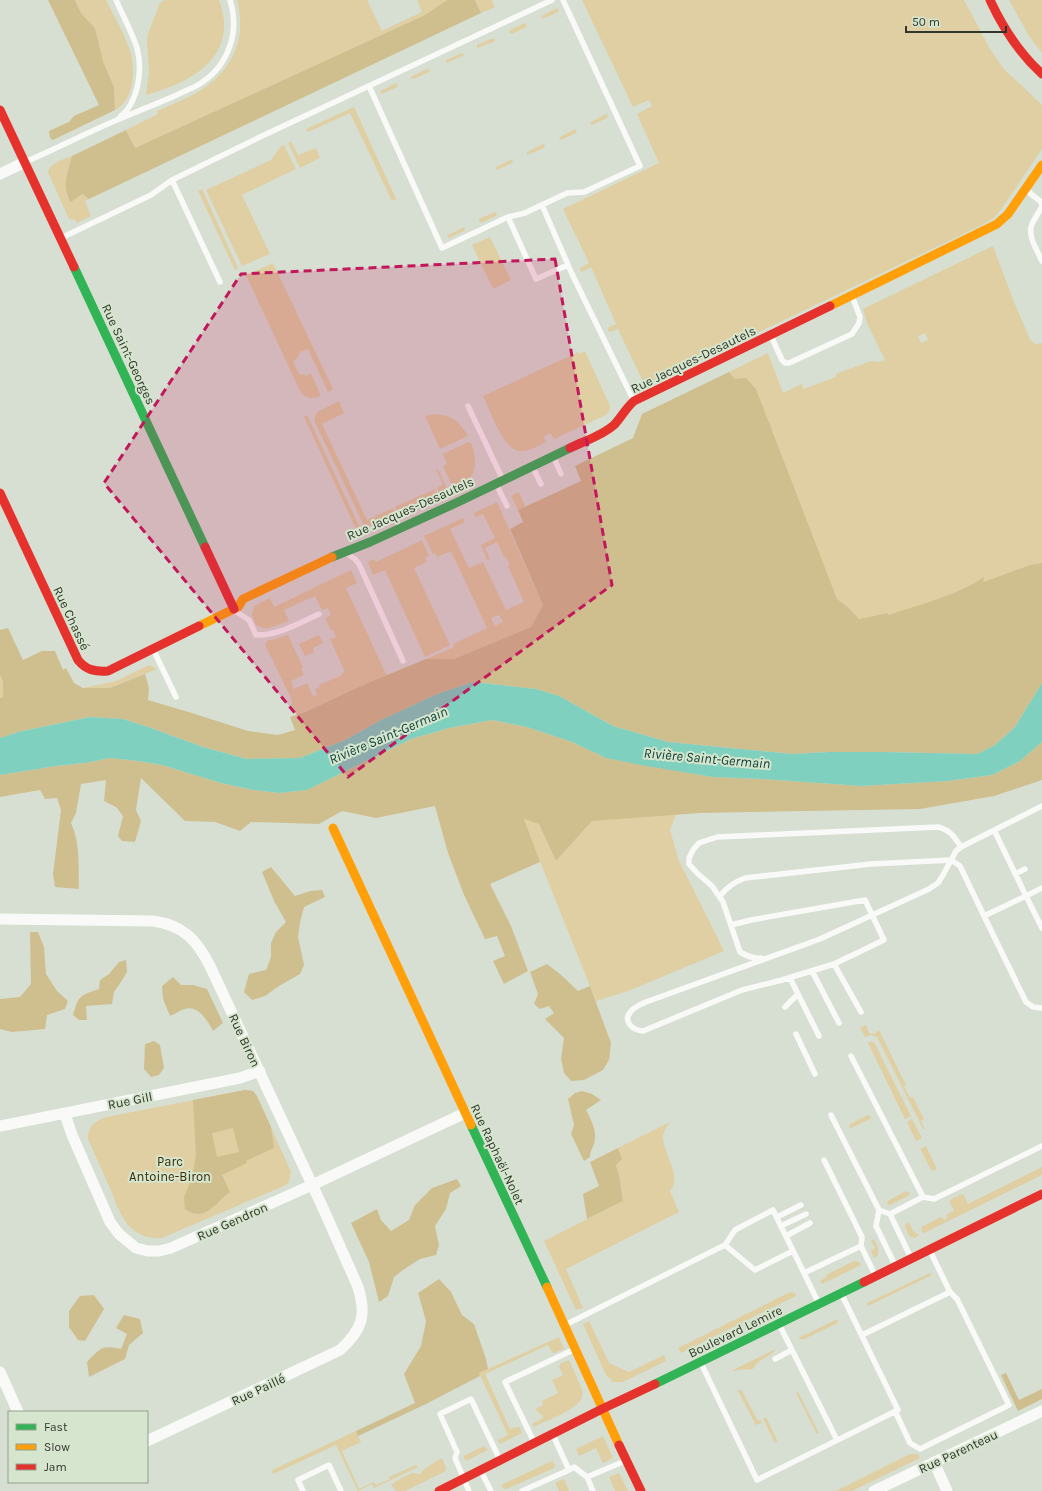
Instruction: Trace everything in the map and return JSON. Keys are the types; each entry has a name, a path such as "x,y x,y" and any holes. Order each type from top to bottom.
{"street":[{"path":"990,0 1002,24 1017,48 1042,74"},
{"name":"Rue Saint-Georges","path":"0,110 234,609"},
{"path":"0,174 25,162"},
{"name":"Rue Jacques-Desautels","path":"234,609 238,607 247,597 345,551 370,542 500,482 611,428 634,401 973,238 998,224 1008,214 1042,165"},
{"name":"Rue Chassé","path":"0,493 78,660 82,666 94,672 108,671 234,609"},
{"name":"Rue Raphaël-Nolet","path":"333,828 464,1113 565,1325 640,1491"},
{"name":"Rue Biron","path":"0,919 164,922 183,931 198,944 204,953 260,1071 358,1287 363,1308 360,1326"},
{"name":"Rue Gill","path":"0,1126 226,1082 260,1071"},
{"name":"Rue Gendron","path":"65,1114 72,1135 110,1222 126,1242 136,1248 148,1251 159,1251 171,1248 312,1185 464,1113"},
{"name":"Boulevard Lemire","path":"439,1491 480,1469 1042,1194"},
{"name":"Rue Paillé","path":"148,1441 340,1350 350,1341 360,1326"},
{"path":"0,1372 18,1411"},
{"name":"Rue Parenteau","path":"874,1491 1042,1411"},
{"path":"934,1462 947,1491"}],"lane":[{"path":"116,0 136,48 139,66 138,86 133,98 127,111 116,120"},
{"path":"25,162 116,120 200,84 213,73 225,59 232,42 233,21 230,0"},
{"path":"60,238 151,195 172,180 552,0"},
{"path":"369,86 442,248 508,218 525,213 567,193 584,192 640,166 563,0"},
{"path":"172,180 220,282"},
{"path":"1026,190 1040,201 1042,207 1033,223 1031,232 1042,261"},
{"path":"542,205 568,265 634,401"},
{"path":"508,218 536,279 568,265"},
{"path":"771,335 782,360 785,363 789,363 852,334 859,323 860,317 852,296"},
{"path":"468,406 500,482 507,506"},
{"path":"553,457 561,474"},
{"path":"532,466 541,484"},
{"path":"345,551 347,554 355,558 359,564 403,661"},
{"path":"234,609 249,620 256,635 270,634 319,614"},
{"path":"153,648 176,697"},
{"path":"730,925 865,900 872,915 884,940 834,964 790,978 742,990 643,1031 636,1030 628,1023 628,1017 632,1011 646,1002 820,939 872,915 929,889 938,883 956,851 961,847 1042,806"},
{"path":"768,958 755,958 746,956 740,952 720,896 690,864 689,858 699,843 717,837 938,827 947,829 954,835 961,847"},
{"path":"994,830 1042,928"},
{"path":"720,896 726,888 735,882 746,878 871,864 951,860 960,866 1026,1002 1033,1008 1042,1008"},
{"path":"1016,874 1025,869"},
{"path":"984,916 1042,888"},
{"path":"834,964 861,1012"},
{"path":"812,971 839,1023"},
{"path":"790,978 819,1036"},
{"path":"785,1007 798,994"},
{"path":"796,1034 815,1074"},
{"path":"852,1056 923,1197"},
{"path":"831,1116 879,1210 876,1226 895,1266"},
{"path":"890,1214 923,1197 934,1199 1042,1146"},
{"path":"824,1160 862,1237 861,1246 876,1276"},
{"path":"777,1217 801,1205"},
{"path":"565,1325 725,1245 735,1230 773,1210 818,1304"},
{"path":"879,1210 890,1214 912,1258"},
{"path":"781,1226 806,1214"},
{"path":"786,1236 810,1223"},
{"path":"725,1245 755,1270 793,1251"},
{"path":"804,1273 861,1246"},
{"path":"895,1411 910,1443 920,1449 1009,1405 958,1299 950,1292 929,1249"},
{"path":"862,1335 950,1292"},
{"path":"700,1362 757,1480 898,1410 842,1293"},
{"path":"779,1324 837,1440"},
{"path":"534,1443 506,1382 576,1349"},
{"path":"775,1359 792,1350"},
{"path":"469,1491 455,1458 456,1452 440,1414 471,1399 500,1460"},
{"path":"553,1434 569,1470"},
{"path":"587,1477 626,1460"},
{"path":"303,1491 298,1480 330,1465 341,1491"},
{"path":"522,1491 574,1467 587,1477 593,1491"},
{"path":"480,1469 491,1491"}],"highlighted area":[{"path":"555,259 612,585 348,777 104,483 241,274"}],"green space":[{"path":"75,0 106,0 129,48 133,69 132,85 126,100 115,110 114,87 103,61 95,28 81,13"},
{"path":"165,0 219,0 224,20 223,37 217,52 208,64 195,74 180,83 146,95 149,72 148,34 160,3"},
{"path":"237,0 367,0 382,31 422,12 417,0 447,0 425,15 135,148 126,130 158,114 157,111 199,92 223,71 230,61 236,50 239,38 240,13"},
{"path":"475,0 492,0 495,7 481,13"},
{"path":"582,0 964,0 990,49 1004,69 1042,105 1042,149 1000,211 995,217 982,225 655,382 651,381 644,384 618,329 610,332 608,331 608,328 616,324 591,267 582,272 580,271 580,268 589,263 563,209 659,163 637,114 652,106 649,100 633,107"},
{"path":"1009,0 1042,0 1042,53 1029,36"},
{"path":"557,8 559,10 558,12 543,19 541,17 541,16"},
{"path":"525,23 527,25 526,27 512,34 509,32 510,30"},
{"path":"493,38 495,40 494,42 477,48 477,45"},
{"path":"462,53 464,55 463,56 446,63 446,60"},
{"path":"427,69 430,70 429,72 414,79 411,78 412,76"},
{"path":"396,83 398,86 397,87 382,94 380,92 381,91"},
{"path":"354,107 396,199 392,201 350,113 308,132 306,129"},
{"path":"606,114 608,115 607,118 592,125 590,124 591,122"},
{"path":"575,129 577,130 576,133 561,140 559,139 560,137"},
{"path":"291,141 298,155 316,148 320,158 300,168 288,143"},
{"path":"543,144 545,145 544,148 527,155 527,152"},
{"path":"284,145 296,169 242,195 270,254 242,266 206,190 271,160 281,146"},
{"path":"72,156 67,177 67,198 81,194 89,199 85,201 91,216 77,223 75,220 69,219 48,172 54,164"},
{"path":"512,159 512,163 497,170 495,168 496,167"},
{"path":"202,189 238,268 235,270 198,191"},
{"path":"497,212 496,216 481,223 479,221 479,219"},
{"path":"464,227 464,231 449,238 447,236 448,235"},
{"path":"490,237 511,280 493,289 472,245"},
{"path":"993,246 1030,339 1035,344 1042,343 1042,563 1030,565 983,582 983,578 950,595 889,616 887,613 859,619 848,607 837,599 827,574 735,379 729,372 768,353 783,393 802,384 803,389 836,377 836,374 871,361 879,362 885,360 867,323 863,309","holes":["925,333 928,340 921,343 918,336"]},
{"path":"273,263 333,389 328,392 308,349 300,352 298,357 293,362 300,375 303,374 306,376 311,373 321,396 311,398 301,393 246,275"},
{"path":"585,351 610,406 609,412 606,415 554,439 550,433 544,437 546,442 526,451 513,449 502,436 483,396 578,352 579,354"},
{"path":"339,401 344,413 322,424 367,520 393,508 395,513 365,528 314,419 317,412"},
{"path":"435,414 451,418 461,425 468,435 440,449 425,416"},
{"path":"307,415 360,528 355,527 304,417"},
{"path":"468,442 471,443 474,451 475,465 473,474 462,482 452,486 443,466 447,464 443,454"},
{"path":"438,469 447,489 439,493 437,488 443,484 436,470"},
{"path":"435,489 437,494 397,512 395,507"},
{"path":"519,492 525,506 518,510 511,496"},
{"path":"497,502 543,605 531,627 454,659 426,659 454,647 453,644 487,628 451,551 437,557 435,553 433,554 424,536 463,518 465,522 450,529 469,568 483,562 506,610 524,602 508,566 510,565 506,557 504,557 497,542 485,548 490,559 487,560 481,545 495,538 483,514 475,517 474,513","holes":["499,615 503,622 495,626 491,618"]},
{"path":"422,540 429,556 425,558 427,562 414,568 450,645 425,657 385,570 373,575 368,562 374,559 376,562"},
{"path":"351,570 357,583 346,588 387,676 297,715 292,705 291,698 265,645 268,640 288,635 303,667 301,668 304,675 291,681 294,689 307,683 313,696 317,695 315,689 320,687 319,685 342,675 342,673 345,672 330,639 336,637 325,618 331,615 328,608 322,610 315,596 284,610 289,621 266,629 256,625 252,615 254,606 270,598 274,607"},
{"path":"319,635 323,643 313,648 314,652 305,656 299,644"},
{"path":"149,665 157,669 110,688 83,688 116,681"},
{"path":"0,675 3,682 3,697 0,698"},
{"path":"676,814 670,830 679,861 724,951 628,991 596,1001 523,819 539,823 556,861 592,821"},
{"path":"866,1025 869,1033 874,1034 879,1030 906,1085 904,1086 910,1098 913,1097 924,1119 921,1121 925,1129 923,1129 877,1037 871,1035 865,1037 860,1028"},
{"path":"872,1041 875,1044 911,1116 905,1119 868,1043"},
{"name":"Parc Antoine-Biron","path":"245,1090 253,1091 257,1096 291,1172 289,1181 286,1185 162,1238 144,1236 132,1229 119,1210 88,1139 89,1131 93,1125 99,1120 107,1117"},
{"path":"868,1115 871,1116 870,1119 851,1128 849,1127 850,1124"},
{"path":"912,1119 922,1138 916,1141 907,1122"},
{"path":"670,1122 664,1131 663,1137 674,1179 670,1191 679,1212 566,1269 583,1308 576,1310 544,1241 623,1201 616,1165 622,1159 618,1148"},
{"path":"926,1146 937,1169 932,1171 920,1149"},
{"path":"1042,1167 1042,1175 924,1233 922,1232 921,1227 941,1217 945,1220 947,1219 947,1214 954,1211 950,1200 962,1194 964,1195 968,1204"},
{"path":"906,1191 910,1193 908,1196 890,1205 887,1204 888,1201"},
{"path":"909,1222 913,1231 919,1235 915,1238 910,1237 905,1227"},
{"path":"874,1239 878,1247 878,1255 874,1258 871,1251 875,1248 871,1241"},
{"path":"854,1261 859,1262 861,1265 822,1284 820,1281 827,1277 826,1275"},
{"path":"930,1273 932,1275 868,1306 867,1303"},
{"path":"790,1292 795,1293 796,1296 681,1353 678,1348"},
{"path":"838,1319 836,1324 802,1340 798,1338"},
{"path":"589,1321 609,1363 629,1372 664,1355 666,1361 623,1382 611,1382 612,1380 606,1375 583,1324"},
{"path":"559,1337 564,1349 554,1353 548,1345 485,1374 510,1429 520,1427 522,1433 500,1444 498,1440 508,1435 479,1373"},
{"path":"776,1349 773,1353 757,1363 751,1370 731,1371"},
{"path":"569,1360 582,1389 580,1401 565,1412 534,1427 532,1424 543,1418 535,1409 543,1405 542,1401 558,1393 552,1380 563,1375 559,1367 561,1363"},
{"path":"741,1389 758,1421 760,1420 762,1423 756,1425 738,1391"},
{"path":"798,1392 819,1433 817,1434 796,1393"},
{"path":"766,1417 778,1442 775,1443 763,1419"},
{"path":"356,1431 361,1442 342,1451 359,1489 374,1482 376,1485 390,1479 389,1477 416,1465 418,1467 374,1488 372,1484 358,1491 336,1445 273,1474 272,1470"},
{"path":"603,1436 613,1458 603,1463 596,1448 579,1456 576,1449"},
{"path":"484,1446 488,1450 466,1461 464,1456"},
{"path":"910,1454 918,1454 920,1458 852,1491 836,1491"},
{"path":"442,1458 446,1471 405,1491 396,1491 391,1485 412,1473 421,1474 421,1472"},
{"path":"552,1461 555,1465 554,1468 506,1489 504,1489 501,1485"},
{"path":"619,1473 628,1491 615,1491 609,1477"},
{"path":"564,1479 569,1491 559,1491 555,1483"}],"shaded area":[{"path":"48,0 75,0 81,13 95,28 103,61 114,87 115,110 53,140 50,138 49,131 69,122 74,116 99,105"},
{"path":"447,0 475,0 481,13 89,199 82,194 71,202 68,197 66,192 66,179 72,156 126,130 135,148 425,15"},
{"path":"729,372 735,379 746,378 756,389 837,599 848,607 859,619 887,613 889,615 950,594 973,584 984,577 983,582 1030,565 1042,563 1042,683 1015,727 995,745 977,754 829,752 793,754 668,742 613,726 559,696 536,689 473,682 437,694 381,720 345,740 300,758 247,759 203,747 123,719 90,717 18,732 0,738 0,698 3,697 3,682 0,675 0,630 8,628 23,660 42,651 55,651 63,670 66,668 74,683 83,688 110,688 145,674 149,688 148,700 248,731 278,735 295,730 290,717 305,712 368,683 426,659 454,659 531,627 543,605 510,529 523,522 518,510 581,481 575,466 633,438 642,414"},
{"path":"492,720 527,727 572,742 606,758 713,777 861,786 948,781 992,775 1020,761 1042,742 1042,780 994,796 920,809 700,813 592,821 556,861 539,824 524,819 540,862 490,884 511,926 528,971 504,984 493,961 505,956 497,936 485,939 464,895 448,853 435,806 376,818 342,811 319,824 251,822 240,831 215,822 185,821 141,778 136,810 141,821 135,842 122,841 118,836 123,816 116,807 104,801 106,780 81,784 76,813 71,823 78,848 79,889 55,887 53,874 61,810 57,798 45,799 40,790 0,797 0,775 110,758 162,765 221,783 253,790 279,793 307,790 411,739 449,728"},
{"path":"271,867 295,896 310,891 322,890 325,897 304,907 298,937 304,965 300,974 265,996 252,1000 244,992 249,974 266,970 271,957 271,943 276,932 286,922 274,901 262,872"},
{"path":"30,932 38,932 44,947 46,974 57,991 68,1001 65,1009 47,1015 45,1029 12,1032 0,1029 0,999 20,997 31,984"},
{"path":"126,960 127,972 114,992 112,1004 86,1006 87,1020 79,1020 73,1015 77,1003 81,997 87,993 99,989 100,980 109,974 119,962"},
{"path":"547,964 578,991 590,986 611,1043 609,1060 603,1070 584,1080 571,1081 564,1073 561,1059 564,1038 545,1019 554,1013 549,1006 540,1009 534,1004 538,994 530,972"},
{"path":"173,977 181,985 193,985 207,989 223,1023 213,1031 202,1015 190,1008 170,1016 163,999 162,986"},
{"path":"154,1041 160,1045 164,1068 159,1075 151,1077 144,1069 145,1044"},
{"path":"245,1090 253,1091 257,1096 271,1127 274,1148 246,1161 247,1163 222,1175 230,1192 209,1210 198,1214 192,1213 185,1209 184,1197 192,1177 196,1155 193,1100","holes":["233,1128 239,1152 217,1157 212,1133"]},
{"path":"582,1091 592,1094 601,1100 586,1110 594,1127 595,1138 590,1157 584,1161 571,1134 574,1125 568,1099 575,1093"},
{"path":"618,1148 622,1159 616,1165 623,1201 587,1219 583,1194 599,1186 590,1162"},
{"path":"457,1179 461,1186 450,1193 446,1209 435,1226 439,1245 436,1255 420,1259 394,1277 388,1296 379,1302 369,1262 351,1223 377,1209 381,1220 391,1231 409,1220 415,1205 432,1188"},
{"path":"439,1279 451,1292 462,1315 474,1324 488,1369 479,1373 480,1376 426,1404 358,1436 356,1431 415,1403 404,1374 421,1346 426,1321 418,1293"},
{"path":"94,1295 104,1309 85,1341 78,1340 69,1327 69,1311 80,1296"},
{"path":"124,1315 140,1319 143,1333 129,1345 125,1359 89,1377 87,1362 95,1354 102,1349 109,1347 121,1349 127,1334 116,1328"},
{"path":"1006,1373 1019,1400 1042,1389 1042,1399 1018,1411 1001,1375"}],"water":[{"name":"Rivière Saint-Germain","path":"473,682 536,689 559,696 613,726 668,742 793,754 882,752 977,754 995,745 1015,727 1042,683 1042,742 1020,761 992,775 948,781 861,786 713,777 646,766 606,758 572,742 527,727 492,720 449,728 411,739 307,790 279,793 253,790 221,783 162,765 110,758 0,775 0,738 18,732 90,717 123,719 203,747 247,759 300,758 345,740 381,720 437,694"}],"traffic: fast":[{"path":"74,267 205,547"},
{"path":"332,557 370,542 458,502 570,448"},
{"path":"471,1125 547,1287"},
{"path":"655,1384 864,1282"}],"traffic: slow":[{"path":"830,306 997,224 1008,214 1042,165"},
{"path":"199,626 238,607 243,599 332,557"},
{"path":"333,828 471,1125"},
{"path":"547,1287 619,1445"}],"traffic: jam":[{"path":"990,0 1012,40 1026,58 1042,74"},
{"path":"0,110 74,267"},
{"path":"570,448 609,429 634,401 830,306"},
{"path":"0,493 78,660 84,666 95,671 108,671 199,626"},
{"path":"205,547 234,609"},
{"path":"864,1282 1042,1194"},
{"path":"439,1491 655,1384"},
{"path":"619,1445 641,1491"}]}
